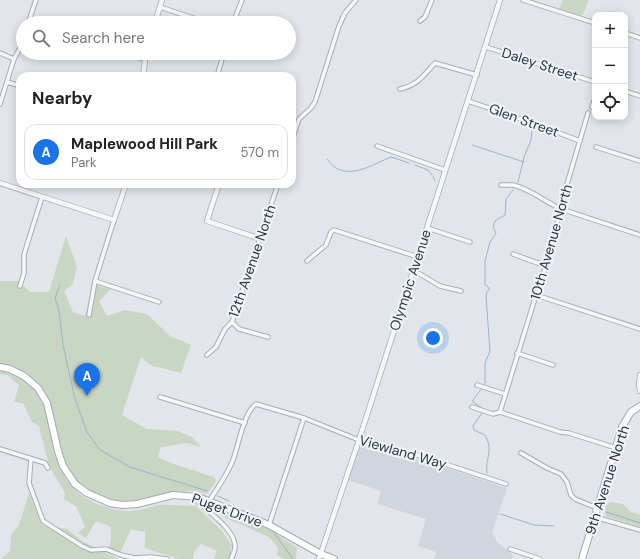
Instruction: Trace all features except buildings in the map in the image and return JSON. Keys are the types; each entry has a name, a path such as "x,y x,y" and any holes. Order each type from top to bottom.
{"main road":[{"name":"Puget Drive","path":"0,367 10,369 24,376 38,388 47,403 63,466 75,484 87,492 110,503 122,504 137,504 173,495 198,497 270,525 320,557 334,559"},
{"name":"9th Avenue North","path":"582,559 625,421 631,412 640,406"}],"street":[{"path":"30,16 36,0"},
{"path":"157,16 162,0"},
{"path":"236,16 242,0"},
{"path":"296,128 302,114 311,108 315,102 342,18 356,0"},
{"path":"420,21 425,17 432,0"},
{"name":"Olympic Avenue","path":"320,557 500,0"},
{"path":"523,0 592,22"},
{"path":"160,7 187,16"},
{"path":"628,34 640,38"},
{"name":"Daley Street","path":"486,47 592,81"},
{"path":"0,53 14,59"},
{"path":"0,104 16,55"},
{"path":"143,72 144,60"},
{"path":"218,72 222,60"},
{"path":"400,89 418,82 435,63 477,75"},
{"path":"7,82 16,85"},
{"path":"628,92 640,96"},
{"name":"Glen Street","path":"468,101 580,141"},
{"name":"10th Avenue North","path":"500,412 517,353 546,266 562,209 565,191 588,113"},
{"path":"377,146 445,170"},
{"path":"596,147 640,161"},
{"path":"0,183 114,220"},
{"path":"501,184 528,191 562,209 640,235"},
{"path":"89,315 95,281 125,188"},
{"path":"217,188 207,221 261,239"},
{"name":"12th Avenue North","path":"207,355 216,347 225,329 232,322 261,239 277,188"},
{"path":"20,286 24,273 24,255 42,197"},
{"path":"427,228 470,242"},
{"path":"307,261 326,245 331,232 334,230 418,257"},
{"path":"513,254 546,266"},
{"path":"413,270 440,286 460,291"},
{"path":"95,281 159,302"},
{"path":"536,295 640,329"},
{"path":"232,322 239,329 268,337"},
{"path":"517,353 553,365"},
{"path":"640,374 640,391"},
{"path":"477,385 505,394"},
{"path":"160,397 245,422 232,461 224,478 209,501"},
{"name":"Viewland Way","path":"245,422 251,407 256,404 304,418 359,440 405,455 418,455 506,484"},
{"path":"472,407 493,414 500,412 560,432 569,433 616,448"},
{"path":"270,525 304,418"},
{"path":"0,449 46,463 48,468"},
{"path":"521,453 561,474 567,482 571,495 575,500 598,508"},
{"path":"31,458 29,483 43,521 82,546 91,550 106,549 134,558 150,557 167,559"},
{"path":"198,497 199,503 227,528 233,538 236,546 231,559"},
{"path":"595,517 640,530"},
{"path":"510,549 540,559"}],"shaded area":[{"path":"359,445 407,460 419,459 507,488 492,533 497,542 513,555 512,559 434,559 436,552 418,546 426,519 377,504 381,491 348,480"}],"green space":[{"path":"563,0 589,0 581,19 558,11"},
{"path":"66,236 77,267 73,284 64,291 73,312 85,316 94,284 111,289 99,301 107,316 125,310 147,314 170,336 191,345 181,373 150,365 141,357 122,415 147,429 177,431 192,437 201,447 187,443 161,447 158,457 171,463 214,477 216,481 207,494 193,491 169,492 143,499 120,502 96,494 78,482 67,467 40,386 0,364 0,281 18,281 30,292 49,292"},
{"path":"0,369 20,377 36,392 40,398 45,410 56,455 66,478 73,488 94,503 124,511 139,510 160,505 196,506 221,530 232,545 229,559 214,559 217,551 201,544 194,552 193,559 178,559 145,548 145,532 131,529 120,553 108,550 111,540 111,527 96,521 86,538 78,533 85,527 76,506 64,499 65,493 49,466 39,426 32,422 23,403 14,402 19,385 7,375 0,374"},
{"path":"29,493 42,525 67,529 82,541 119,559 0,559 10,551 11,535 19,525"},
{"path":"610,502 623,504 631,512 640,515 640,527 605,516 606,506"},
{"path":"221,510 246,518 272,531 297,548 296,559 284,559 277,555 278,548 269,537 221,516"}],"waterway":[{"path":"518,182 524,157 531,140 532,131"},
{"path":"472,145 524,162"},
{"path":"327,159 336,168 343,171 364,168 391,157 409,163"},
{"path":"415,165 428,170 432,175"},
{"path":"433,177 435,181"},
{"path":"484,385 485,363 490,351 486,296 489,288 485,285 485,261 490,242 496,233 493,227 495,221 505,215 506,199 513,190"},
{"path":"60,285 55,298 59,311 63,345 75,399 87,432 100,450 130,467 207,491"},
{"path":"482,388 473,400 473,402 482,408"},
{"path":"482,413 473,426 474,430 485,435 488,441 489,450 487,473"},
{"path":"218,496 229,501"},
{"path":"606,512 640,523"},
{"path":"500,514 534,525 554,526"},
{"path":"274,533 293,559"}],"place":[{"name":"Maplewood Hill Park","path":"87,396"}]}
